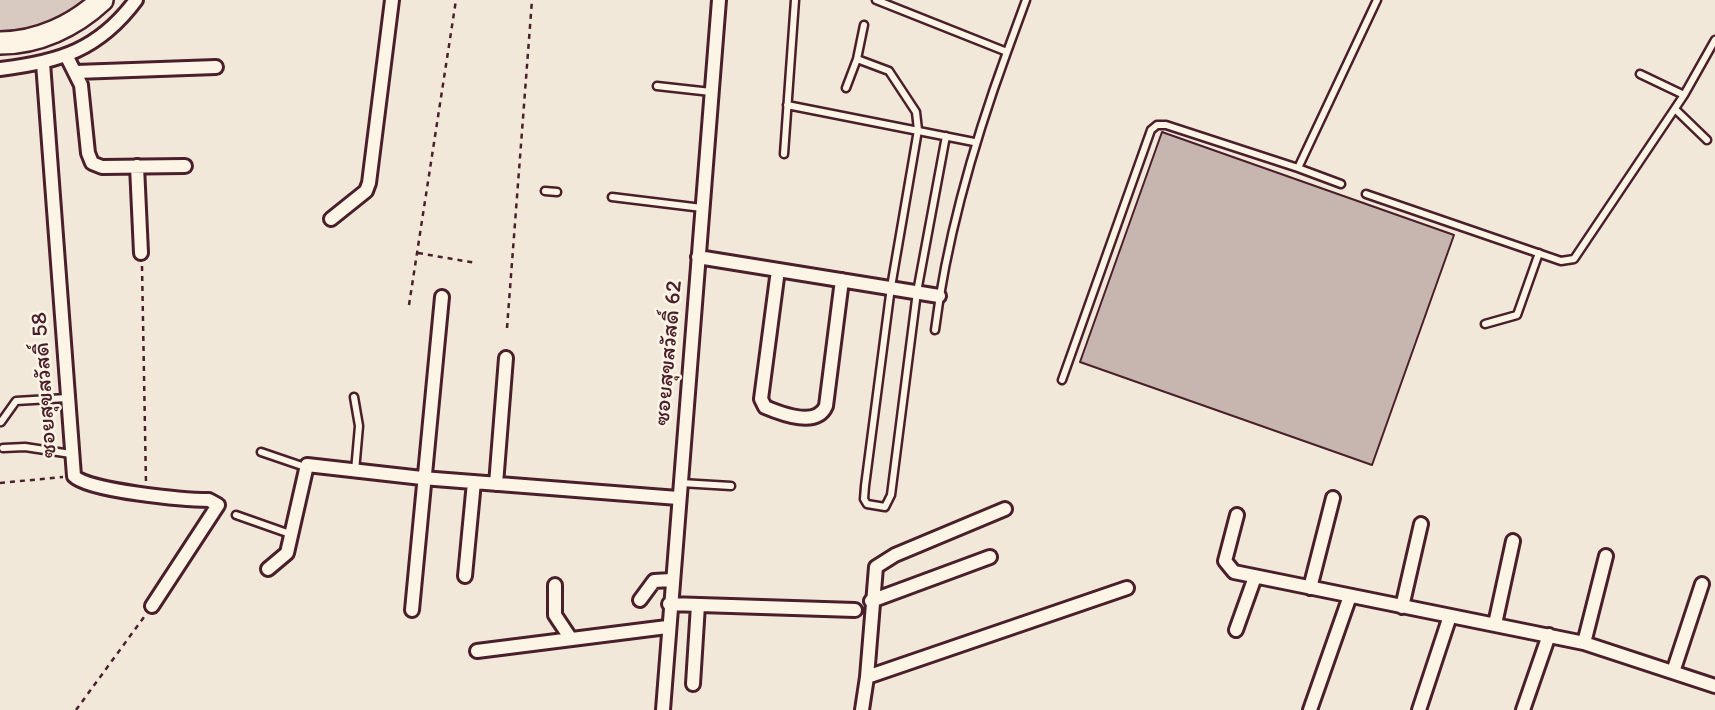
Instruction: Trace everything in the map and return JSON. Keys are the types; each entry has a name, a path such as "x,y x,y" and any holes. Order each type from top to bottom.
{"main road":[{"path":"0,43 32,40 54,32 102,0"}],"street":[{"path":"0,69 67,57 101,36 136,0"},
{"path":"331,219 366,191 369,183 392,0"},
{"name":"ซอยสุขสวัสดิ์ 62","path":"663,710 667,627 719,0"},
{"path":"67,57 76,72 92,163 102,167 185,166"},
{"name":"ซอยสุขสวัสดิ์ 58","path":"43,63 74,476 85,483 146,494 209,500 218,505 152,606"},
{"path":"76,72 216,66"},
{"path":"137,166 141,253"},
{"path":"698,257 939,296"},
{"path":"778,270 761,399 765,407 775,411 815,419 822,415 826,406 842,280"},
{"path":"411,610 442,297"},
{"path":"496,484 506,358"},
{"path":"268,569 287,553 305,467 678,498"},
{"path":"465,576 474,482"},
{"path":"1310,588 1333,498"},
{"path":"862,710 876,567 1005,509"},
{"path":"1237,515 1225,561 1234,572 1584,643 1715,687"},
{"path":"1402,607 1421,524"},
{"path":"1495,624 1513,541"},
{"path":"1584,643 1606,556"},
{"path":"871,601 990,557"},
{"path":"1236,630 1255,577"},
{"path":"640,600 654,581 671,580"},
{"path":"1673,672 1702,584"},
{"path":"555,585 555,615 571,639"},
{"path":"867,677 1127,588"},
{"path":"1310,710 1350,596"},
{"path":"669,604 855,610"},
{"path":"693,684 698,605"},
{"path":"1419,710 1450,615"},
{"path":"477,651 667,627"},
{"path":"1522,710 1549,635"}],"lane":[{"path":"784,153 795,0"},
{"path":"876,0 1007,51"},
{"path":"935,330 939,296 974,142 1026,0"},
{"path":"1298,168 1377,0"},
{"path":"846,88 857,59 864,25"},
{"path":"1366,194 1561,261 1574,259 1675,109 1715,40"},
{"path":"857,59 889,71 916,112 918,130 891,287 864,494 867,504 874,506 885,507 891,495 918,292 946,136"},
{"path":"1640,74 1684,95"},
{"path":"657,86 711,92"},
{"path":"787,105 974,142"},
{"path":"1675,109 1707,140"},
{"path":"1062,380 1145,142 1157,125 1298,168 1341,184"},
{"path":"545,191 557,191"},
{"path":"612,197 702,208"},
{"path":"1485,324 1517,315 1539,253"},
{"path":"354,397 359,437 355,471"},
{"path":"1,422 16,401 68,398"},
{"path":"3,448 25,447 71,454"},
{"path":"261,452 305,467"},
{"path":"679,483 731,486"},
{"path":"236,515 292,535"}],"path":[{"path":"409,305 456,0"},
{"path":"507,328 532,0"},
{"path":"141,253 146,494"},
{"path":"418,253 476,263"},
{"path":"0,483 74,476"},
{"path":"75,710 152,606"}],"shaded area":[{"path":"0,0 104,0 0,47"}],"building":[{"path":"1162,132 1454,235 1372,465 1080,362"}]}
